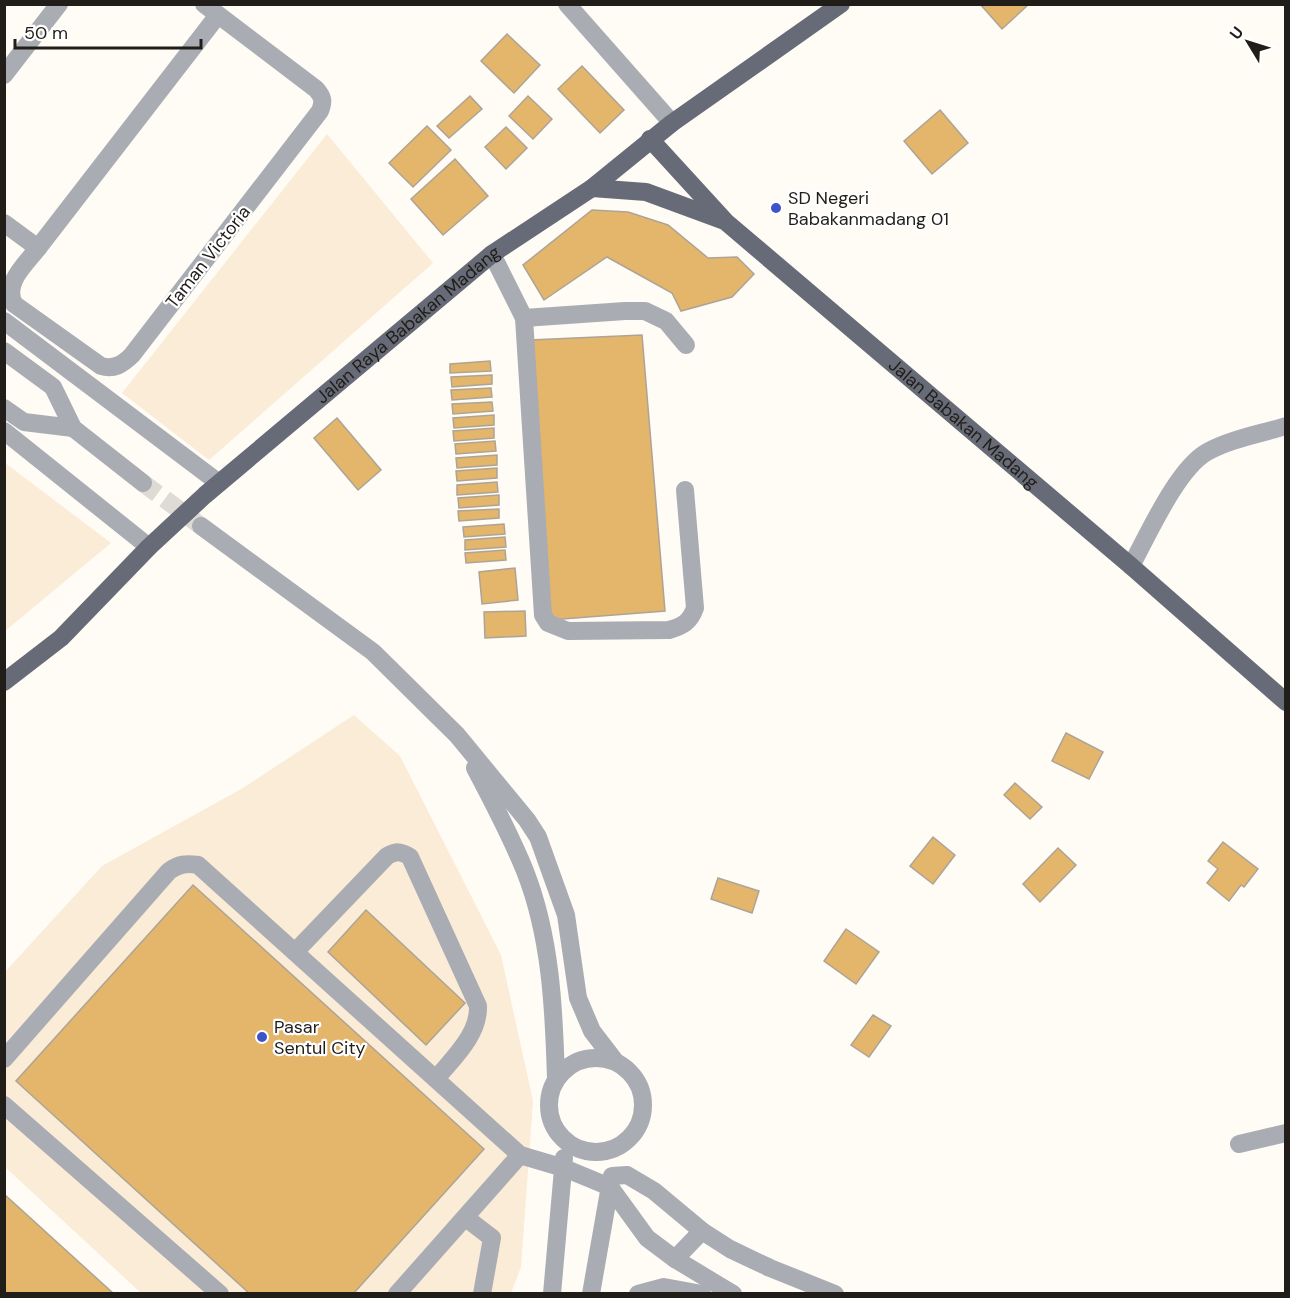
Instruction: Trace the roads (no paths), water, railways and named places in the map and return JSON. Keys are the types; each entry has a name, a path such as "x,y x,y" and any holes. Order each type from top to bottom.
{"main road":[{"name":"Jalan Raya Babakan Madang","path":"4,682 61,638 149,547 219,483 492,254 592,188 650,139 821,11 841,4"},
{"name":"Jalan Babakan Madang","path":"650,139 726,222 1131,566 1286,702"},
{"path":"592,188 646,192 726,222"}],"street":[{"path":"4,75 59,4"},
{"path":"567,4 672,123"},
{"name":"Taman Victoria","path":"211,10 316,89 322,95 323,102 320,111 306,130 132,355 124,362 107,368 14,304 10,297 13,281 211,10"},
{"path":"4,223 38,248"},
{"path":"492,254 524,318 543,615 548,623 568,631 669,630 682,627 691,619 695,608 685,490"},
{"path":"524,318 625,310 645,311 666,321 686,345"},
{"path":"4,321 219,483"},
{"path":"4,351 53,387 73,428 143,483"},
{"path":"4,408 24,422 73,428"},
{"path":"1131,566 1176,485 1190,465 1207,452 1286,426"},
{"path":"4,431 149,547"},
{"path":"201,526 373,652 457,735 527,820 538,837 566,915 578,998 591,1031 615,1061"},
{"path":"457,735 497,810 526,873 542,929 554,1013 556,1079 548,1100 549,1116 554,1129 564,1141 576,1149 606,1152 620,1146 631,1137 640,1124 643,1110 642,1095 637,1081 628,1069 615,1061 601,1057 586,1058 572,1064 556,1079"},
{"path":"296,952 387,856 394,852 403,852 410,857 478,1006 478,1015 469,1038 436,1079"},
{"path":"4,1059 169,871 178,865 188,863 198,865 520,1155 611,1181 627,1174 654,1191 702,1231 730,1249 770,1268 835,1293"},
{"path":"4,1105 220,1293"},
{"path":"1239,1144 1286,1133"},
{"path":"552,1293 564,1168 564,1141"},
{"path":"591,1293 611,1181 620,1146"},
{"path":"398,1293 520,1155"},
{"path":"611,1181 647,1238 675,1259 734,1293"},
{"path":"466,1218 492,1238 482,1293"},
{"path":"675,1259 702,1231"},
{"path":"638,1293 664,1287 702,1293"}],"tunnel":[{"path":"143,483 201,526"}],"place":[{"name":"SD Negeri Babakanmadang 01","path":"776,208"},
{"name":"Pasar Sentul City","path":"262,1037"}]}
